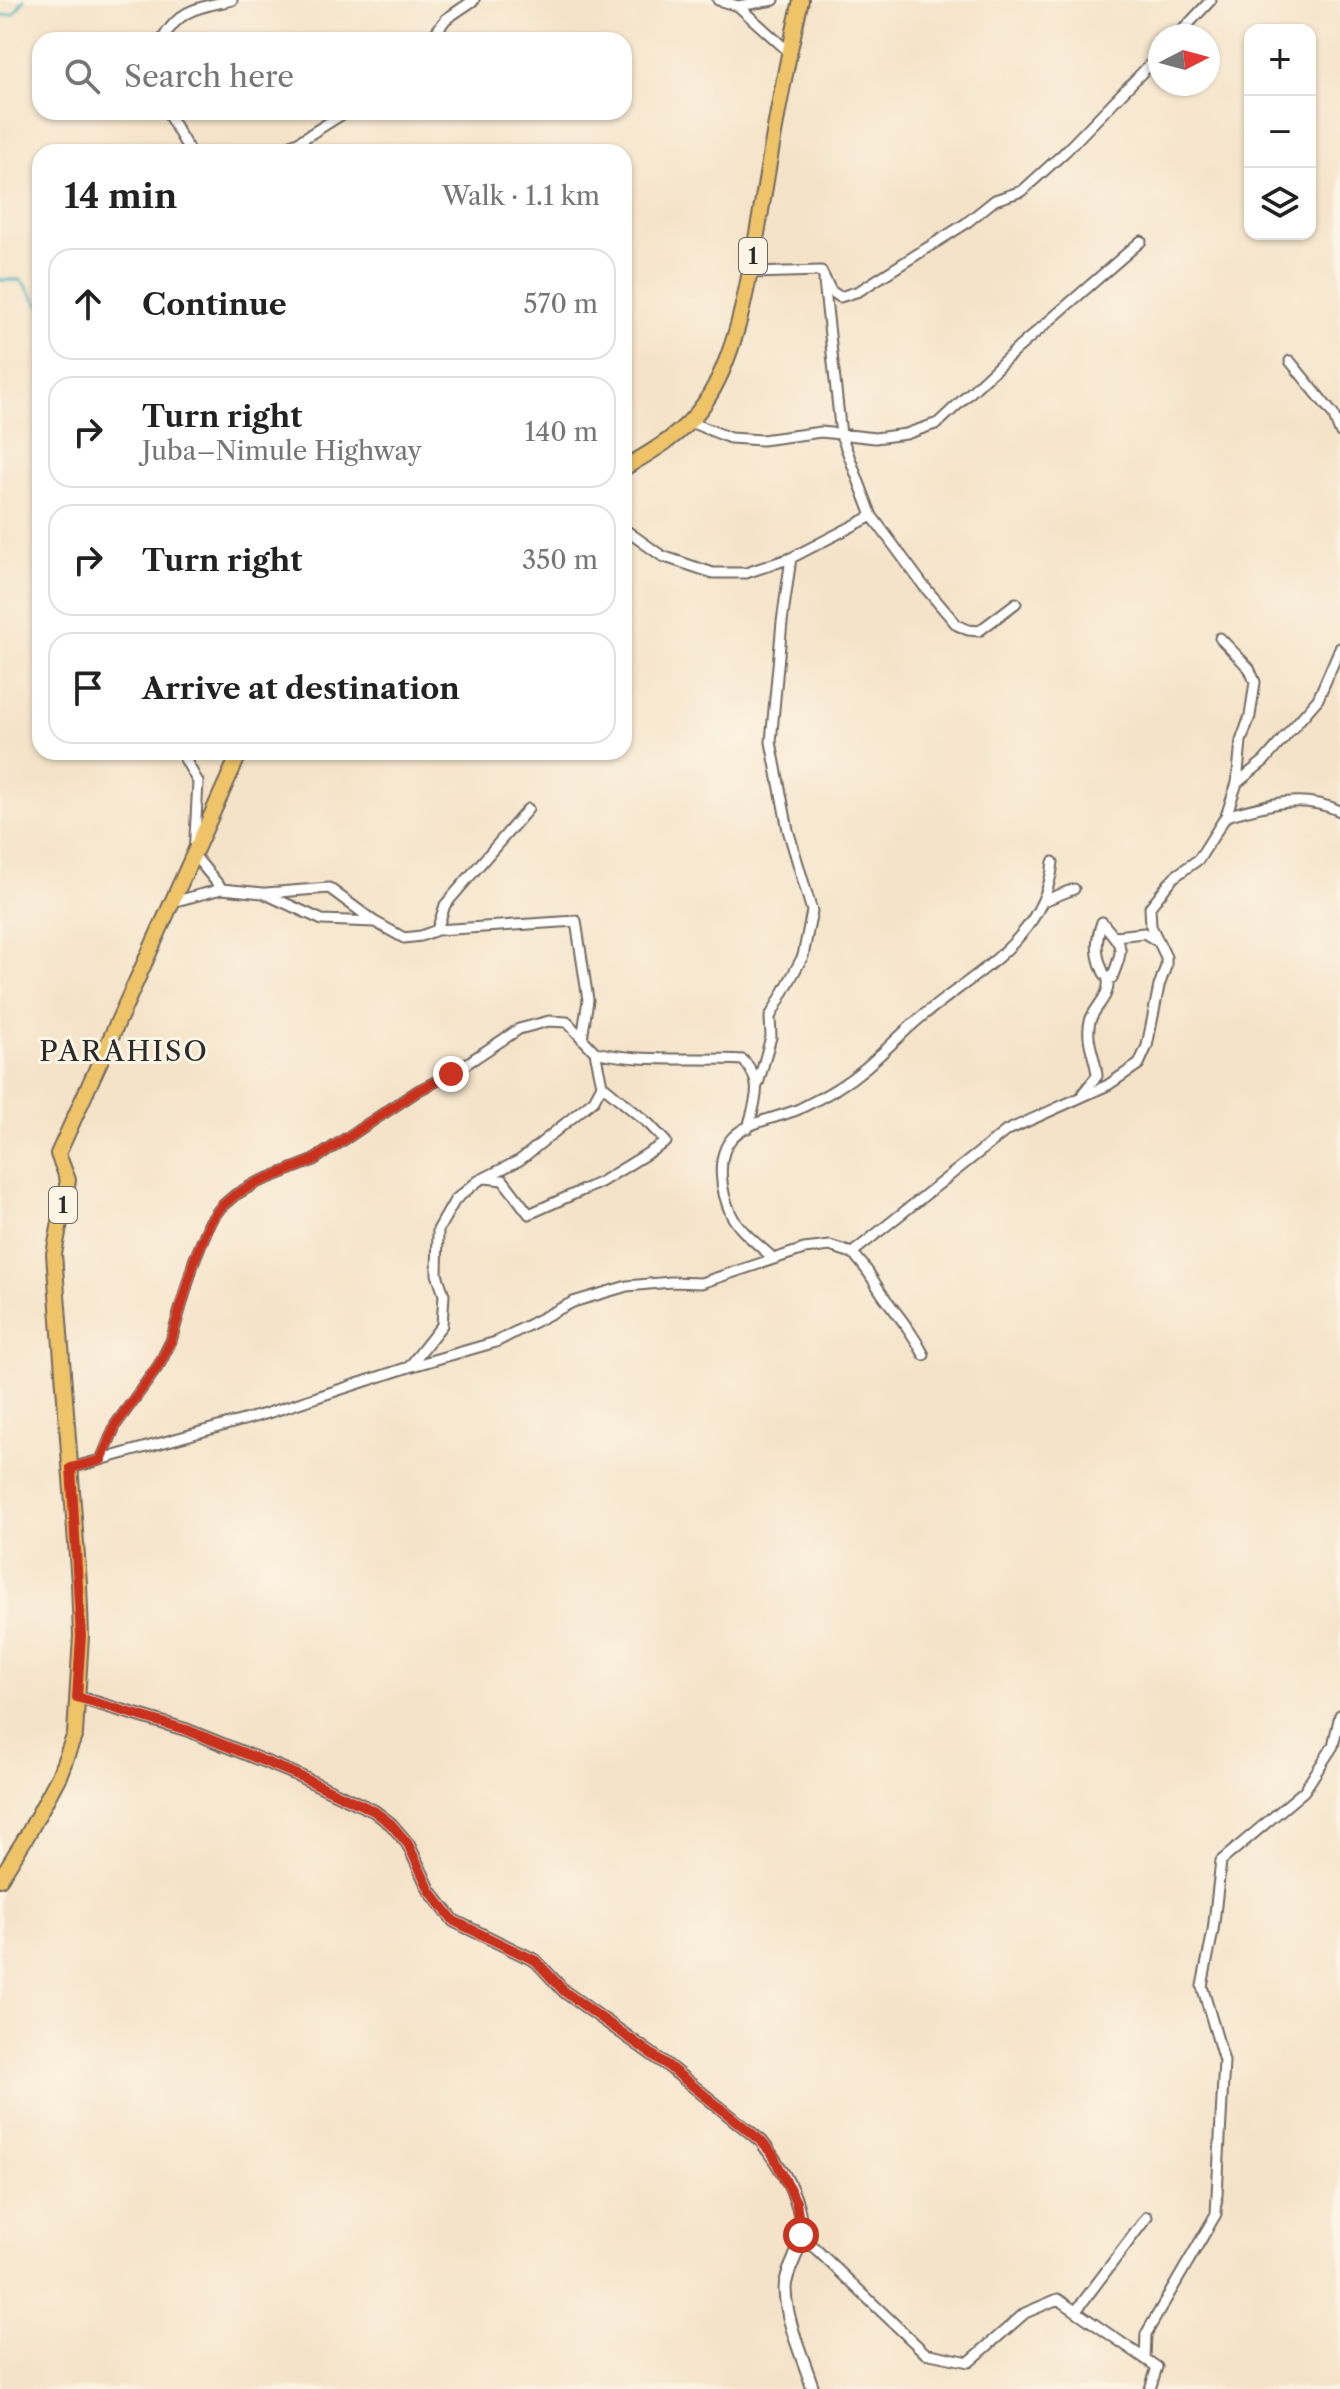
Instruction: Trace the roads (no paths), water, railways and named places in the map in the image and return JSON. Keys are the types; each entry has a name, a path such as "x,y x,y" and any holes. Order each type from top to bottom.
{"main road":[{"name":"1","path":"632,463 680,434 706,402 726,358 749,273 801,0"},
{"name":"1","path":"0,1879 59,1776 75,1734 81,1636 54,1254 68,1180 58,1154 236,760"}],"street":[{"path":"166,32 173,20 199,8 232,0"},
{"path":"436,32 446,19 474,0"},
{"path":"718,0 738,6 789,52"},
{"path":"738,6 774,0"},
{"path":"1188,24 1211,0"},
{"path":"824,281 840,297 859,291 965,224 995,200 1022,191 1066,151 1148,66"},
{"path":"172,120 185,144"},
{"path":"293,144 333,120"},
{"path":"690,422 730,438 762,440 821,432 875,438 906,434 938,423 1018,348 1141,241"},
{"path":"749,273 821,271 841,435 872,516 923,585 957,625 968,630 979,631 1016,603"},
{"path":"1290,361 1333,414 1340,432"},
{"path":"632,535 662,556 713,573 746,573 791,558 872,516"},
{"path":"748,1128 771,1037 770,1017 803,956 812,911 788,830 771,742 791,558"},
{"path":"852,1253 1006,1131 1108,1085 1139,1064 1147,1046 1166,966 1166,957 1151,926 1150,907 1174,877 1199,859 1226,816 1237,783 1241,741 1250,716 1255,682 1249,668 1220,638"},
{"path":"1237,783 1264,761 1318,699 1340,648"},
{"path":"186,760 198,782 194,855 222,889"},
{"path":"1226,816 1286,800 1306,801 1340,811"},
{"path":"437,930 445,905 528,809"},
{"path":"773,1258 732,1215 721,1168 723,1153 732,1138 836,1089 877,1061 918,1020 1013,947 1046,900 1053,862"},
{"path":"172,902 222,889 263,893 329,888 375,922 404,938 437,930 576,921 588,1000 582,1039"},
{"path":"1046,900 1074,889"},
{"path":"263,893 322,920 375,922"},
{"path":"1078,1098 1097,1076 1089,1045 1091,1019 1104,998 1108,978 1102,970 1095,941 1102,922 1120,940 1121,947 1112,978 1108,978"},
{"path":"1115,936 1144,933 1157,941"},
{"path":"101,1460 116,1424 159,1365 171,1341 194,1261 210,1222 221,1207 256,1183 312,1161 519,1029 549,1021 567,1022 595,1052 625,1059 699,1057 743,1060 753,1070 758,1084"},
{"path":"485,1178 503,1180 529,1214 601,1182 666,1142 602,1085 595,1052"},
{"path":"409,1367 442,1325 444,1295 437,1274 438,1230 455,1200 485,1178 520,1160 594,1100 602,1085"},
{"path":"71,1468 265,1414 496,1342 573,1302 615,1290 671,1282 701,1283 804,1249 830,1246 852,1253 863,1263 884,1296 909,1326 924,1355"},
{"path":"77,1697 187,1730 293,1773 374,1811 391,1824 408,1844 430,1891 454,1921 536,1961 565,1992 667,2065 761,2141 773,2155 796,2202 801,2235 785,2284 787,2312 813,2389"},
{"path":"1145,2359 1146,2334 1216,2214 1224,2061 1202,1986 1213,1931 1221,1861 1304,1791 1333,1746 1340,1715"},
{"path":"1076,2311 1147,2217"},
{"path":"801,2235 925,2353 969,2362 1025,2313 1058,2299 1157,2367 1150,2389"}],"waterway":[{"path":"0,16 14,14 24,0"},
{"path":"0,280 21,280 32,295"}],"district":[{"name":"PARAHISO","path":"124,1051"}]}
